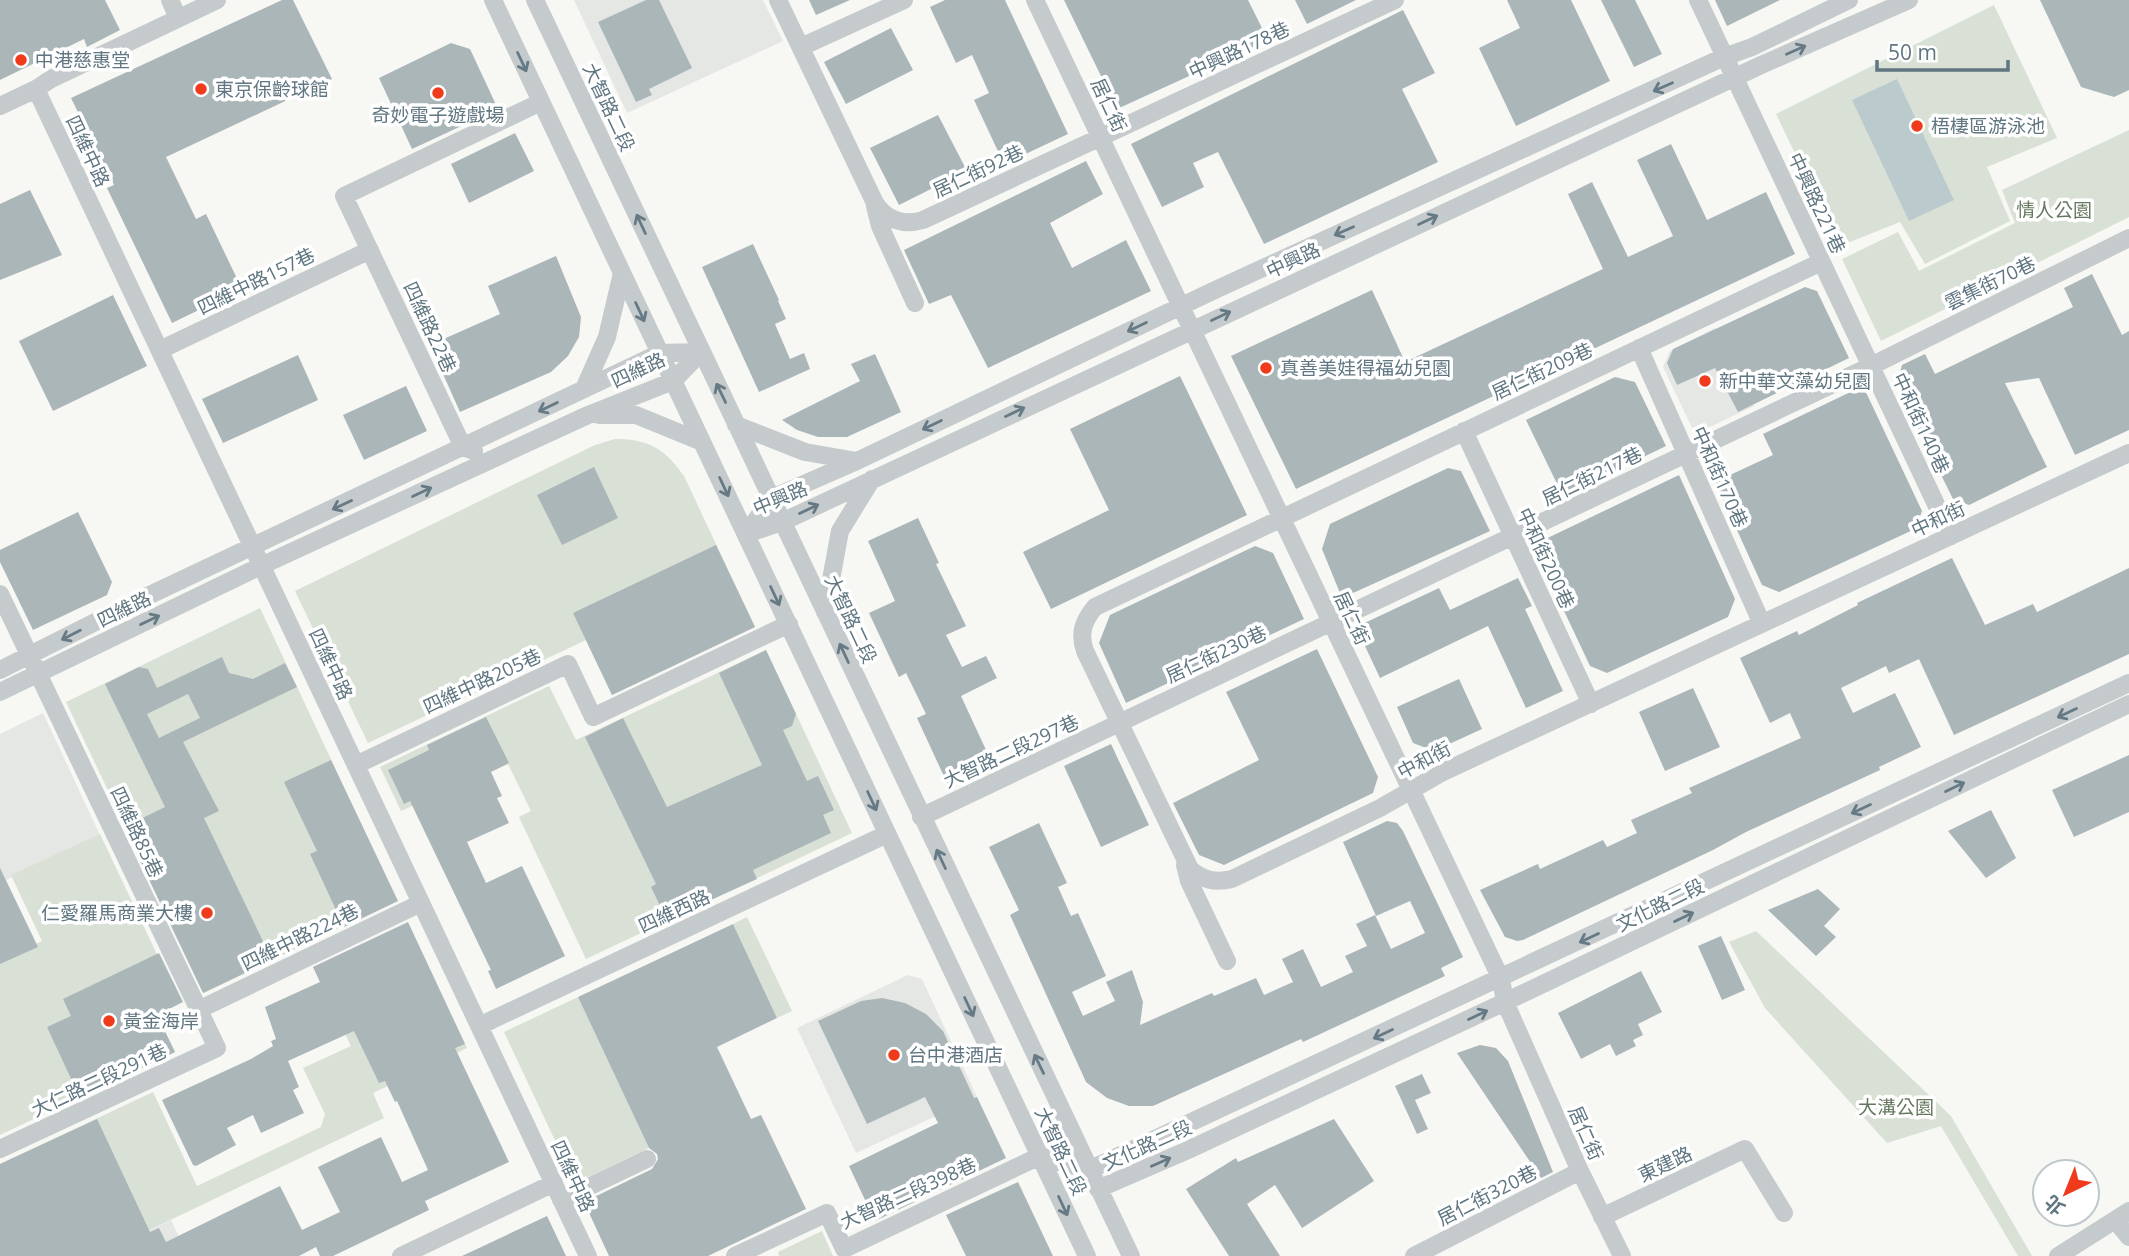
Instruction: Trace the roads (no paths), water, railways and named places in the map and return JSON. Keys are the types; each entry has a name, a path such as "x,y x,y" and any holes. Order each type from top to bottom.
{"street":[{"path":"170,0 178,18"},
{"path":"0,106 217,0"},
{"name":"大智路二段","path":"493,0 1087,1256"},
{"name":"大智路二段","path":"535,0 1131,1256"},
{"path":"778,0 875,203 880,226 915,303"},
{"path":"801,47 904,0"},
{"name":"居仁街","path":"1035,0 1502,979 1505,1002 1580,1171 1622,1256"},
{"name":"中興路178巷","path":"1100,137 1395,0"},
{"name":"中興路221巷","path":"1698,0 1871,366"},
{"name":"中興路","path":"746,534 772,498 857,461 1181,306 1724,57 1752,47 1849,0"},
{"name":"中興路","path":"746,534 782,522 1734,78 1909,0"},
{"name":"四維中路","path":"36,89 588,1256"},
{"name":"四維路22巷","path":"463,447 344,196 541,102"},
{"name":"居仁街92巷","path":"875,203 892,219 915,222 1100,137"},
{"name":"雲集街70巷","path":"1871,366 2129,238"},
{"name":"四維中路157巷","path":"160,351 370,250"},
{"name":"居仁街209巷","path":"1281,518 1821,261"},
{"path":"584,389 607,338 622,273"},
{"name":"中和街170巷","path":"1639,348 1762,624"},
{"name":"四維路","path":"0,670 133,603 660,353 702,352"},
{"name":"四維路","path":"0,692 263,565 589,415 673,381 702,352"},
{"name":"居仁街217巷","path":"1331,624 1871,366"},
{"name":"中和街140巷","path":"1871,366 1951,536"},
{"path":"589,415 636,415 702,442"},
{"path":"736,425 805,453 857,461"},
{"name":"中和街200巷","path":"1464,431 1591,704"},
{"path":"463,447 494,459"},
{"name":"中和街","path":"1184,861 1190,869 1205,879 1232,879 1443,772 2129,453"},
{"path":"825,612 840,531 872,479"},
{"path":"1227,961 1189,881 1184,861 1083,644 1083,626 1093,609 1104,601 1281,518"},
{"name":"四維路85巷","path":"0,594 217,1048"},
{"name":"四維中路205巷","path":"356,765 568,664 593,717 789,624"},
{"name":"居仁街230巷","path":"1119,723 1331,624"},
{"name":"文化路二段","path":"1040,1156 1089,1170 1502,979 2129,683"},
{"name":"文化路二段","path":"1040,1156 1098,1189 1188,1150 1505,1002 2129,704"},
{"name":"大智路二段297巷","path":"921,817 1119,723"},
{"name":"四維西路","path":"480,1026 887,834"},
{"name":"四維中路224巷","path":"198,1010 421,903"},
{"name":"大仁路二段291巷","path":"0,1149 217,1048"},
{"name":"東建路","path":"1602,1217 1745,1149 1784,1213"},
{"name":"大智路二段398巷","path":"736,1256 827,1213 845,1252 1040,1156"},
{"path":"401,1256 557,1192 647,1159"},
{"name":"居仁街320巷","path":"1414,1256 1580,1171"},
{"path":"2059,1256 2122,1215 2129,1237"}],"place":[{"name":"中港慈惠堂","path":"21,60"},
{"name":"東京保齡球館","path":"201,89"},
{"name":"奇妙電子遊戲場","path":"438,93"},
{"name":"梧棲區游泳池","path":"1917,126"},
{"name":"真善美娃得福幼兒園","path":"1266,368"},
{"name":"新中華文藻幼兒園","path":"1705,381"},
{"name":"仁愛羅馬商業大樓","path":"207,913"},
{"name":"黃金海岸","path":"109,1021"},
{"name":"台中港酒店","path":"894,1055"}],"park label":[{"name":"情人公園","path":"2054,210"},
{"name":"大溝公園","path":"1896,1107"}]}
